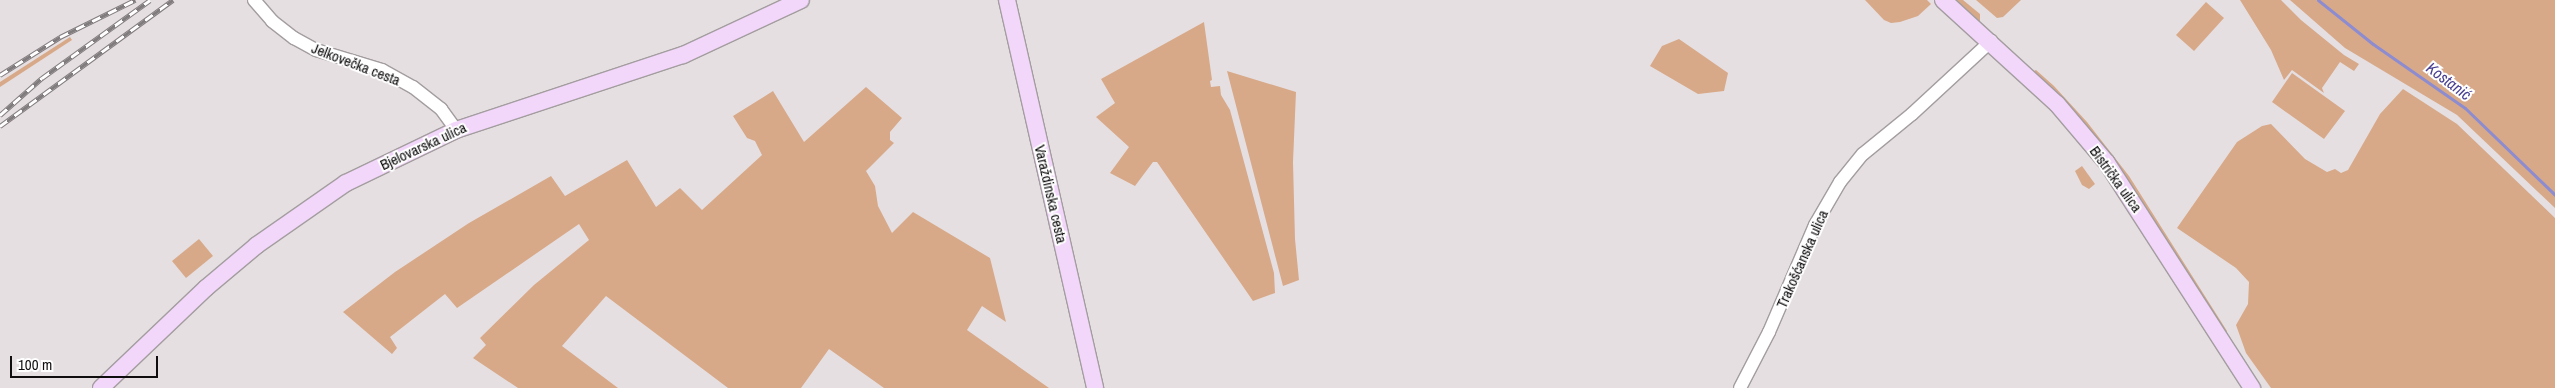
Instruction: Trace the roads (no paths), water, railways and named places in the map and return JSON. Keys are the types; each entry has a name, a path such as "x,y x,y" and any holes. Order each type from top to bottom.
{"main road":[{"name":"Bjelovarska ulica","path":"101,388 206,288 271,234 346,183 456,130 683,55 801,0"},
{"name":"Varaždinska cesta","path":"1007,0 1095,388"},
{"name":"Bistrička ulica","path":"1943,0 1991,41 2058,104 2107,163 2252,388"}],"street":[{"name":"Jelkovečka cesta","path":"254,0 272,21 294,38 316,50 382,70 414,87 441,109 456,130"},
{"name":"Trakošćanska ulica","path":"1740,388 1777,316 1815,225 1840,182 1863,154 1906,119 1991,41"}],"waterway":[{"name":"Kostanić","path":"2318,0 2373,44 2465,108 2555,195"}],"railway":[{"path":"0,75 60,37 135,0"},
{"path":"0,115 42,78 150,0"},
{"path":"0,126 173,0"}]}
